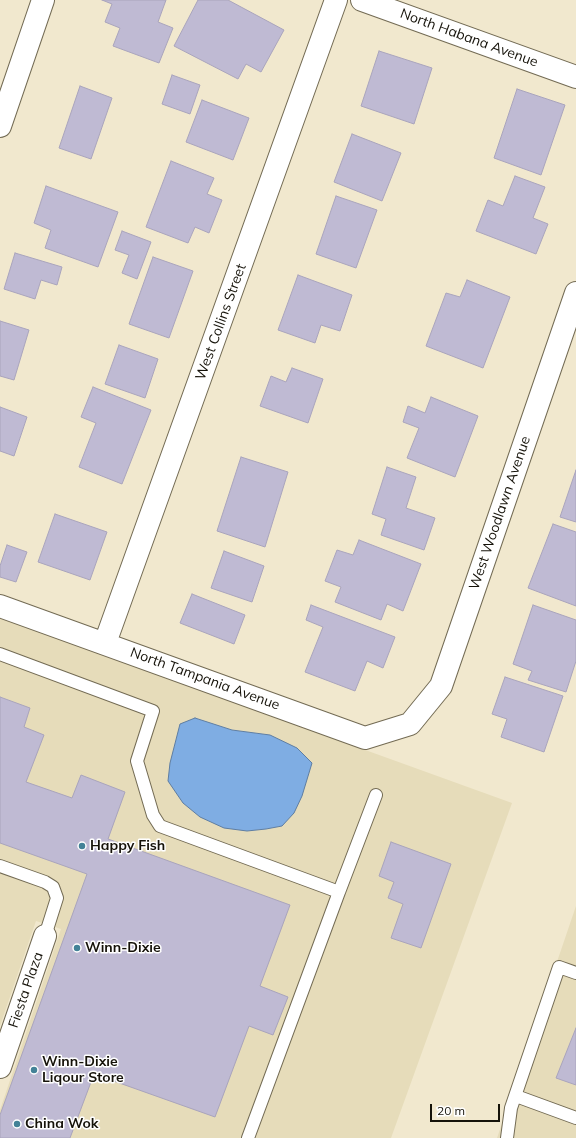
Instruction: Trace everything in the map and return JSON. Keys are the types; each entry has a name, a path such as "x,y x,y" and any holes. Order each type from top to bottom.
{"street":[{"path":"0,126 43,0"},
{"name":"West Collins Street","path":"105,643 336,0"},
{"name":"North Habana Avenue","path":"362,0 576,77"},
{"name":"West Woodlawn Avenue","path":"410,724 441,686 576,293"},
{"name":"North Tampania Avenue","path":"0,606 365,738 410,724"},
{"name":"Fiesta Plaza","path":"0,1067 45,936"}],"lane":[{"path":"0,654 153,711 137,761 153,815 160,826 339,892"},
{"path":"248,1138 376,795"},
{"path":"0,866 45,882 53,887 57,898 45,936"},
{"path":"507,1138 511,1108 559,967 576,973"},
{"path":"516,1096 576,1118"}],"shaded area":[{"path":"0,618 512,803 391,1138 0,1138 0,1110 61,929 36,921 0,1026","holes":["195,718 232,730 270,735 282,826 247,831"]},
{"path":"576,906 576,1138 497,1138"}],"water":[{"path":"195,718 232,730 270,735 297,748 312,763 302,796 294,813 282,826 247,831 224,828 200,817 183,803 168,781 170,763 180,724"}],"building":[{"path":"102,0 166,0 158,22 173,28 159,63 113,46 120,28 105,22 112,4"},
{"path":"198,0 228,0 284,30 261,72 246,64 238,79 174,46"},
{"path":"379,51 432,68 414,124 361,106"},
{"path":"172,75 200,85 190,114 162,104"},
{"path":"80,86 112,98 91,159 59,148"},
{"path":"517,89 565,105 541,175 494,158"},
{"path":"202,100 249,118 233,160 186,142"},
{"path":"352,134 401,153 382,201 334,182"},
{"path":"171,161 214,178 207,194 222,200 209,233 195,227 188,243 146,227"},
{"path":"515,176 545,187 533,218 548,224 536,254 476,231 488,200 503,206"},
{"path":"46,186 118,212 98,267 45,248 51,230 34,223"},
{"path":"336,196 377,210 356,268 316,254"},
{"path":"122,231 151,242 137,279 122,273 129,255 115,250"},
{"path":"15,253 62,267 57,285 41,280 35,299 4,289"},
{"path":"153,257 193,271 169,338 129,324"},
{"path":"298,275 352,295 340,331 321,325 315,343 278,330"},
{"path":"467,280 510,297 483,368 426,346 446,293 460,297"},
{"path":"0,321 29,330 14,380 0,376"},
{"path":"119,345 158,359 145,398 105,384"},
{"path":"292,368 323,379 308,423 260,406 271,376 286,382"},
{"path":"93,387 151,410 122,484 79,467 96,423 81,417"},
{"path":"431,397 478,416 455,477 407,458 419,428 403,422 408,406 425,413"},
{"path":"0,407 27,417 14,456 0,451"},
{"path":"241,457 288,472 265,547 217,531"},
{"path":"387,467 416,477 406,508 435,518 424,550 381,535 386,519 372,514"},
{"path":"576,470 576,522 560,517"},
{"path":"55,514 107,532 90,580 38,562"},
{"path":"553,524 576,532 576,606 528,588"},
{"path":"359,540 421,564 403,611 387,604 381,620 335,602 341,587 325,581 337,550 353,555"},
{"path":"7,545 27,552 16,582 0,577 0,566"},
{"path":"224,551 264,566 252,602 211,588"},
{"path":"192,594 245,615 234,644 180,623"},
{"path":"311,605 395,637 383,668 367,661 355,691 305,672 323,627 306,620"},
{"path":"533,605 576,620 576,661 566,692 528,680 532,671 513,664"},
{"path":"505,677 563,696 544,752 501,737 507,719 492,714"},
{"path":"0,697 30,708 24,727 44,735 26,782 72,798 81,775 125,792 108,839 290,905 260,986 288,997 273,1035 249,1026 215,1117 94,1074 70,1138 0,1138 0,1115 87,874 0,843"},
{"path":"391,842 451,864 421,948 391,938 403,904 388,898 394,882 379,876"},
{"path":"576,1028 576,1085 556,1078"}],"place":[{"name":"Happy Fish","path":"82,846"},
{"name":"Winn-Dixie","path":"77,948"},
{"name":"Winn-Dixie Liqour Store","path":"34,1070"},
{"name":"China Wok","path":"17,1124"}]}
